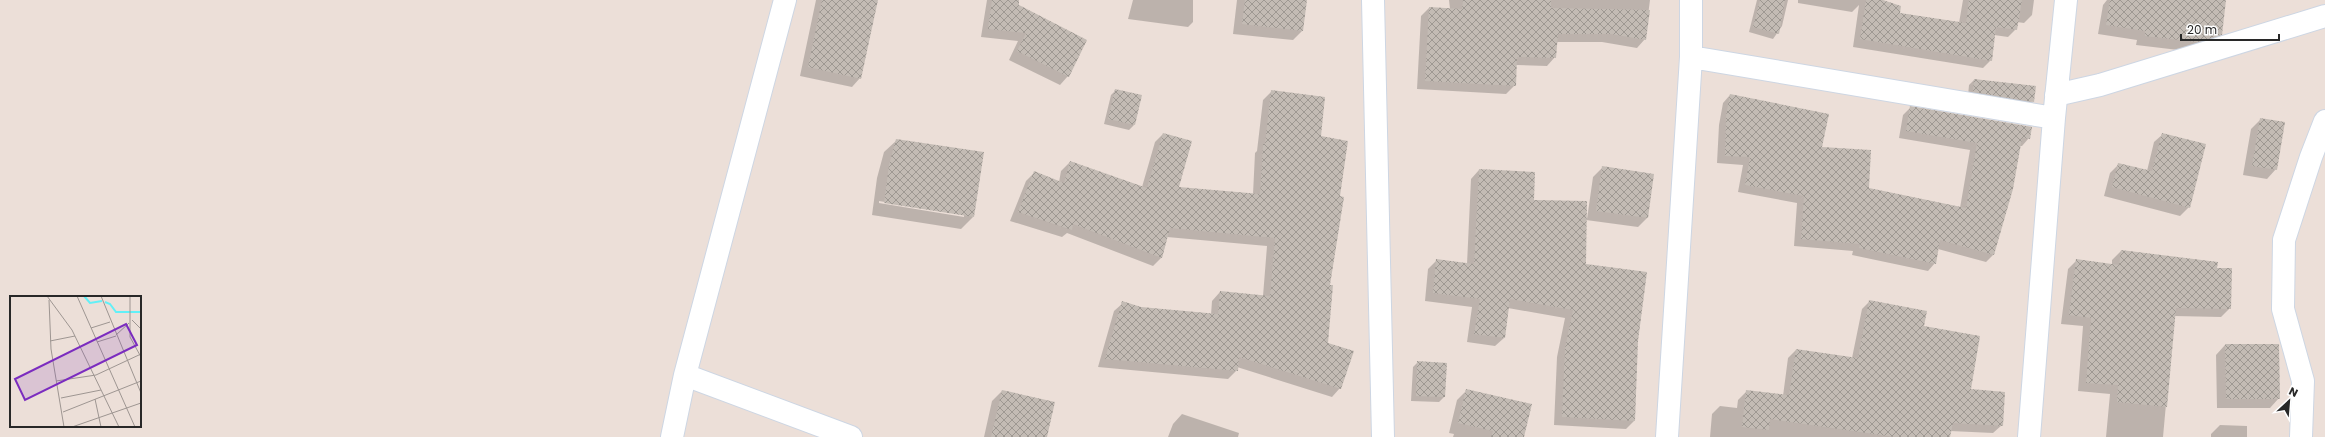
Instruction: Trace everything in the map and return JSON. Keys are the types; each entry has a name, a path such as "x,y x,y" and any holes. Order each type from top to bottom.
{"street":[{"path":"672,437 686,375 785,0"},
{"path":"1373,0 1384,437"},
{"path":"1667,437 1691,57 1690,0"},
{"path":"2030,437 2054,118 2066,0"},
{"path":"2056,95 2100,85 2325,16"},
{"path":"1691,57 2054,118"},
{"path":"2301,437 2303,381 2284,310 2284,240 2311,157 2325,121"},
{"path":"686,375 851,437"}],"building":[{"path":"822,0 878,0 861,79 808,67"},
{"path":"992,0 1019,0 1019,5 1087,40 1069,77 1017,51 1026,33 988,29"},
{"path":"1245,0 1307,0 1303,31 1242,24"},
{"path":"1463,0 1551,0 1551,8 1650,10 1646,40 1611,34 1558,34 1556,58 1517,57 1516,86 1425,81 1429,7 1462,9"},
{"path":"1760,0 1785,0 1779,34 1753,27"},
{"path":"1866,0 1883,0 1901,6 1900,13 1966,23 1969,0 2022,0 2017,30 1996,27 1992,61 1860,39"},
{"path":"2110,0 2226,0 2222,35 2197,42 2145,36 2145,31 2106,25"},
{"path":"1974,79 2036,86 2034,102 1973,92"},
{"path":"1115,89 1142,95 1135,125 1108,119"},
{"path":"1271,90 1325,97 1321,136 1348,141 1340,196 1344,197 1330,285 1333,285 1328,343 1354,351 1341,389 1239,357 1238,371 1105,359 1122,301 1141,307 1218,314 1220,291 1270,296 1275,238 1170,228 1162,258 1073,224 1072,230 1018,212 1034,171 1064,183 1070,161 1147,188 1163,133 1192,141 1179,187 1260,194 1263,144 1265,144"},
{"path":"1730,94 1829,114 1822,147 1871,150 1869,188 1966,208 1977,143 1906,131 1910,106 2032,127 2030,139 2022,138 2013,189 1994,255 1940,240 1936,264 1859,248 1860,244 1801,239 1804,196 1745,185 1750,157 1725,156 1726,116"},
{"path":"2260,118 2285,122 2277,170 2252,166"},
{"path":"2162,133 2206,144 2190,208 2112,187 2118,163 2152,171"},
{"path":"896,139 984,152 974,217 884,203 889,165"},
{"path":"1602,166 1654,174 1648,218 1596,211"},
{"path":"1479,169 1535,172 1534,200 1587,201 1586,264 1647,272 1638,341 1635,421 1562,417 1565,348 1573,310 1510,299 1505,338 1474,334 1480,299 1433,293 1436,259 1474,264"},
{"path":"2121,250 2218,262 2217,268 2232,268 2231,309 2176,308 2167,407 2117,402 2118,385 2086,383 2091,318 2069,315 2076,259 2119,265"},
{"path":"1869,300 1927,311 1924,326 1980,336 1971,389 2005,392 2003,426 1953,423 1950,437 1895,437 1770,419 1769,430 1742,427 1746,390 1789,395 1796,349 1858,358"},
{"path":"2225,344 2279,344 2280,399 2226,399"},
{"path":"1417,361 1447,363 1445,397 1416,396"},
{"path":"1466,389 1532,404 1524,437 1491,437 1493,431 1458,423"},
{"path":"1002,390 1055,402 1047,437 991,437"}]}
